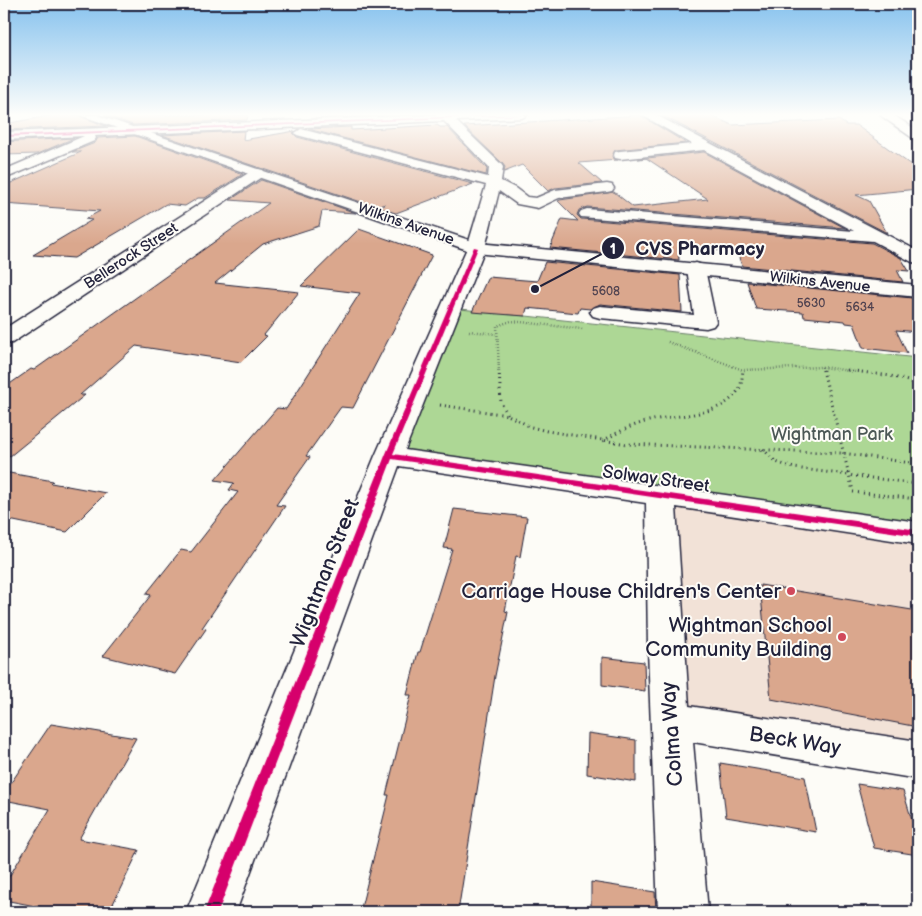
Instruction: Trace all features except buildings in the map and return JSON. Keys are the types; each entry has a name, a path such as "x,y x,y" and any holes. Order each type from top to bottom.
{"street":[{"path":"4,175 45,158"},
{"name":"Wilkins Avenue","path":"212,158 476,248 918,291"},
{"path":"405,158 494,183 510,191 522,201 528,202 538,203 548,196 563,192 607,188"},
{"name":"Wightman Street","path":"211,912 389,456 476,248 494,183 496,167 487,158"},
{"path":"728,158 918,258"},
{"name":"Bellerock Street","path":"4,338 258,173"},
{"path":"587,214 881,238"},
{"path":"600,312 706,322 696,270"},
{"name":"Solway Street","path":"389,456 918,533"},
{"name":"Colma Way","path":"661,495 666,649 683,912"},
{"name":"Beck Way","path":"671,721 918,760"}],"path":[{"path":"508,415 501,403 496,334 496,328 499,324 512,321 583,329"},
{"path":"461,330 496,334"},
{"path":"662,341 743,370 822,367 891,376 918,384"},
{"path":"822,367 842,453 855,496"},
{"path":"602,441 622,430 646,421 700,412 717,407 733,398 739,389 743,370"},
{"path":"434,405 508,415 531,427 575,438 655,447 842,453 918,464"},
{"path":"762,449 776,462 794,468 918,484"},
{"path":"853,491 918,499"}],"shaded area":[{"name":"Carriage House Children's Center","path":"661,495 918,533 918,760 671,721"}],"green space":[{"name":"Wightman Park","path":"451,308 918,358 918,533 389,456"}],"cycle path":[{"path":"211,912 389,456 476,248"},
{"path":"389,456 918,533"}],"place":[{"name":"CVS Pharmacy","path":"535,289"},
{"name":"Carriage House Children's Center","path":"791,591"},
{"name":"Wightman School Community Building","path":"842,637"}]}
